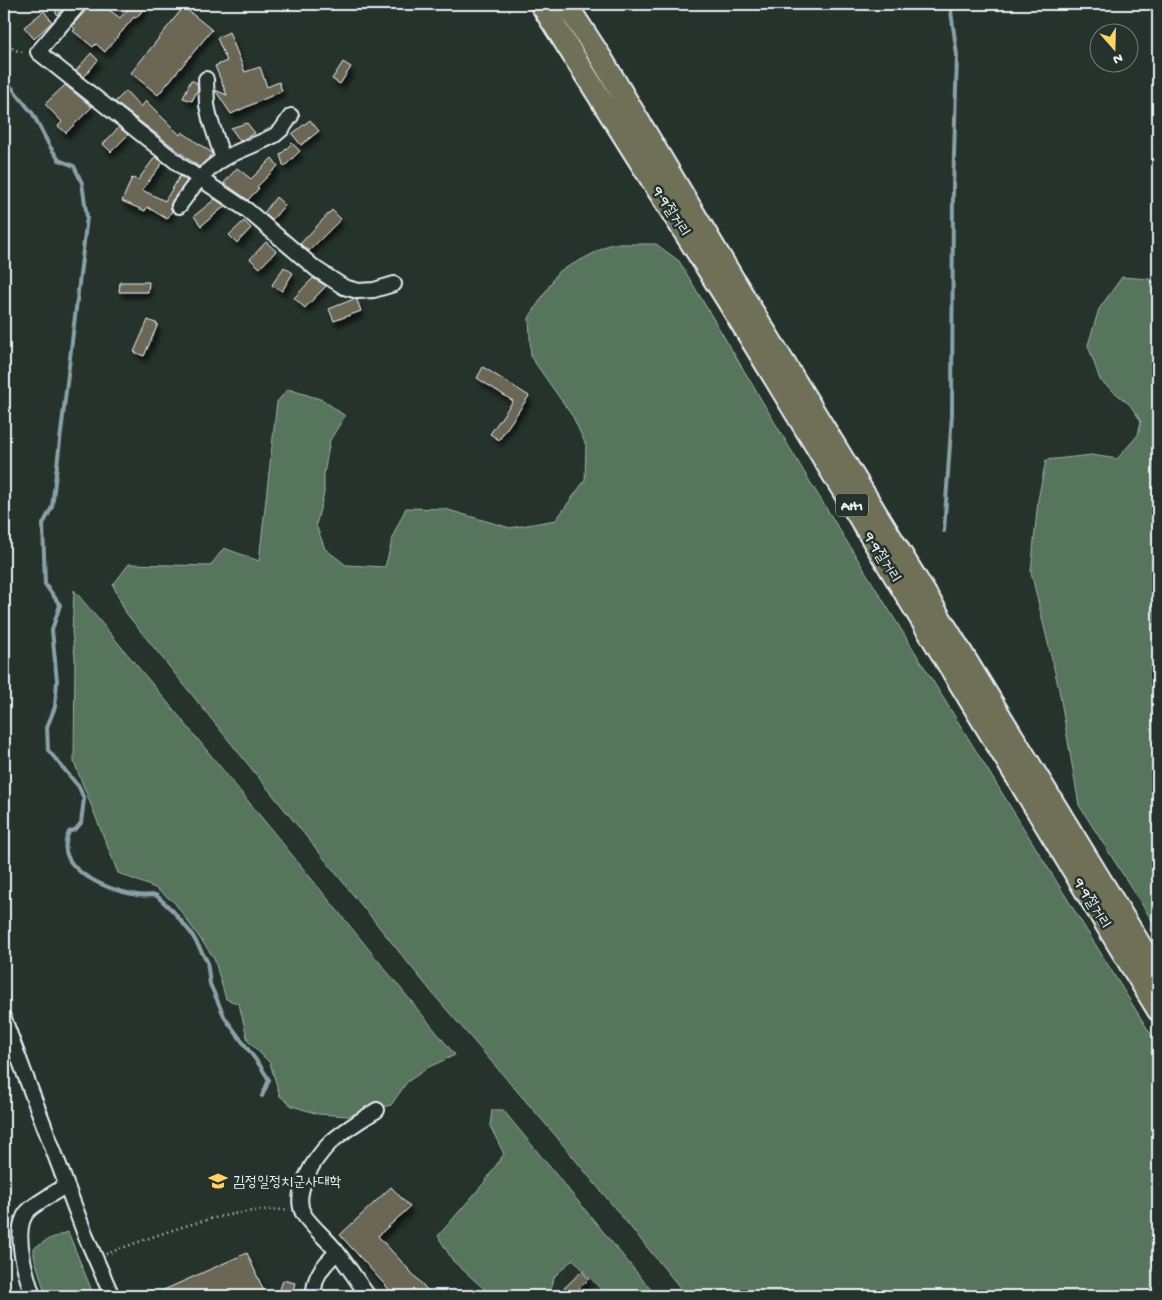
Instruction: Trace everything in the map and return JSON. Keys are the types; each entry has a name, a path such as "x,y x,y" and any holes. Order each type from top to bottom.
{"highway":[{"name":"9·9절거리","path":"541,4 731,306 1158,1010"},
{"name":"9·9절거리","path":"566,4 601,58 748,304 1158,974"}],"street":[{"path":"79,4 38,52 112,113 199,179 247,210 316,269 344,287 358,291 374,290 394,284"},
{"path":"206,79 209,112 223,159"},
{"path":"179,206 199,179 223,159 275,135 291,116"},
{"path":"4,1019 66,1185 112,1296"},
{"path":"368,1296 337,1252 304,1214 299,1200 302,1186 312,1166 330,1144 377,1110"},
{"path":"33,1296 26,1275 21,1249 22,1225 28,1210 66,1185"},
{"path":"314,1296 317,1276 322,1267 337,1252"}],"path":[{"path":"4,42 10,48 20,52 38,52"},
{"path":"95,1258 146,1239 220,1217 257,1211 281,1210 292,1210 304,1214"}],"green space":[{"path":"611,244 656,244 679,261 807,477 1158,1046 1158,1296 687,1296 555,1135 434,995 126,613 113,585 129,564 210,566 224,548 259,561 277,402 288,389 323,400 345,416 330,440 324,474 324,493 316,525 325,549 346,565 385,567 395,531 406,508 445,509 510,528 556,520 585,480 586,445 573,417 531,357 529,318 558,272"},
{"path":"1122,277 1149,279 1158,284 1158,930 1079,805 1059,689 1031,572 1038,500 1046,460 1092,455 1117,459 1138,435 1141,421 1130,405 1100,380 1088,345 1099,309"},
{"path":"74,590 455,1055 429,1067 407,1082 391,1105 348,1116 318,1114 292,1106 280,1096 270,1063 248,1041 239,1004 226,999 214,958 174,902 155,888 118,873 74,762 75,658 72,632"},
{"path":"492,1110 503,1110 656,1296 607,1296 573,1259 554,1277 552,1287 536,1296 492,1296 453,1261 438,1236 484,1183 504,1154 490,1126"},
{"path":"68,1232 94,1296 46,1296 34,1256 34,1248 49,1239"}],"building":[{"path":"63,4 68,4 58,15 55,12"},
{"path":"88,4 101,4 120,18 132,4 148,4 136,18 134,17 105,52 96,44 93,47 73,31 75,29 72,26 86,10"},
{"path":"185,8 212,30 158,95 131,73 182,9"},
{"path":"44,11 52,22 34,39 24,27"},
{"path":"229,32 245,72 260,67 267,87 279,82 282,91 231,114 215,90 227,95 215,66 227,61 217,38"},
{"path":"91,53 98,60 84,77 76,71"},
{"path":"343,62 351,67 340,84 332,79"},
{"path":"191,80 197,83 198,89 192,101 183,98"},
{"path":"65,85 92,107 66,133 58,126 62,122 45,104"},
{"path":"126,91 141,107 146,101 180,135 182,132 212,153 209,158 199,167 115,102"},
{"path":"310,120 319,131 301,145 292,134"},
{"path":"247,123 255,133 240,141 231,128"},
{"path":"119,127 128,135 111,152 103,144"},
{"path":"292,143 300,151 284,167 280,155"},
{"path":"155,157 163,162 142,190 165,201 180,176 187,181 172,201 170,206 172,211 167,219 147,207 145,211 122,201 132,178 138,180"},
{"path":"272,158 278,166 257,187 259,188 248,200 224,183 237,168 251,179"},
{"path":"276,197 285,205 272,220 264,213"},
{"path":"215,199 225,206 201,226 194,216"},
{"path":"332,210 341,219 309,251 300,244"},
{"path":"244,221 251,228 237,243 229,235"},
{"path":"266,242 276,251 260,268 250,259"},
{"path":"284,267 293,273 282,291 272,285"},
{"path":"313,278 326,286 305,308 294,298"},
{"path":"120,282 149,282 148,292 119,292"},
{"path":"354,299 357,300 361,311 334,321 329,309"},
{"path":"148,320 158,324 144,356 134,352"},
{"path":"483,367 529,396 499,440 490,434 513,401 477,378"},
{"path":"391,1187 410,1207 378,1236 433,1296 395,1296 340,1235"},
{"path":"247,1253 266,1296 150,1296"},
{"path":"582,1271 589,1279 572,1296 556,1296"},
{"path":"283,1280 295,1283 291,1296 278,1296"}],"waterway":[{"path":"944,531 952,414 953,188 957,55 950,4"},
{"path":"4,78 33,114 59,160 74,166 82,183 87,217 52,507 43,524 45,584 60,605 52,630 57,681 55,707 47,727 48,750 79,787 84,799 81,823 76,829 69,832 66,845 68,857 75,867 98,883 137,895 156,895 173,911 191,933 207,961 210,984 225,1018 269,1080 262,1096"}],"place":[{"name":"김정일정치군사대학","path":"218,1181"}]}
